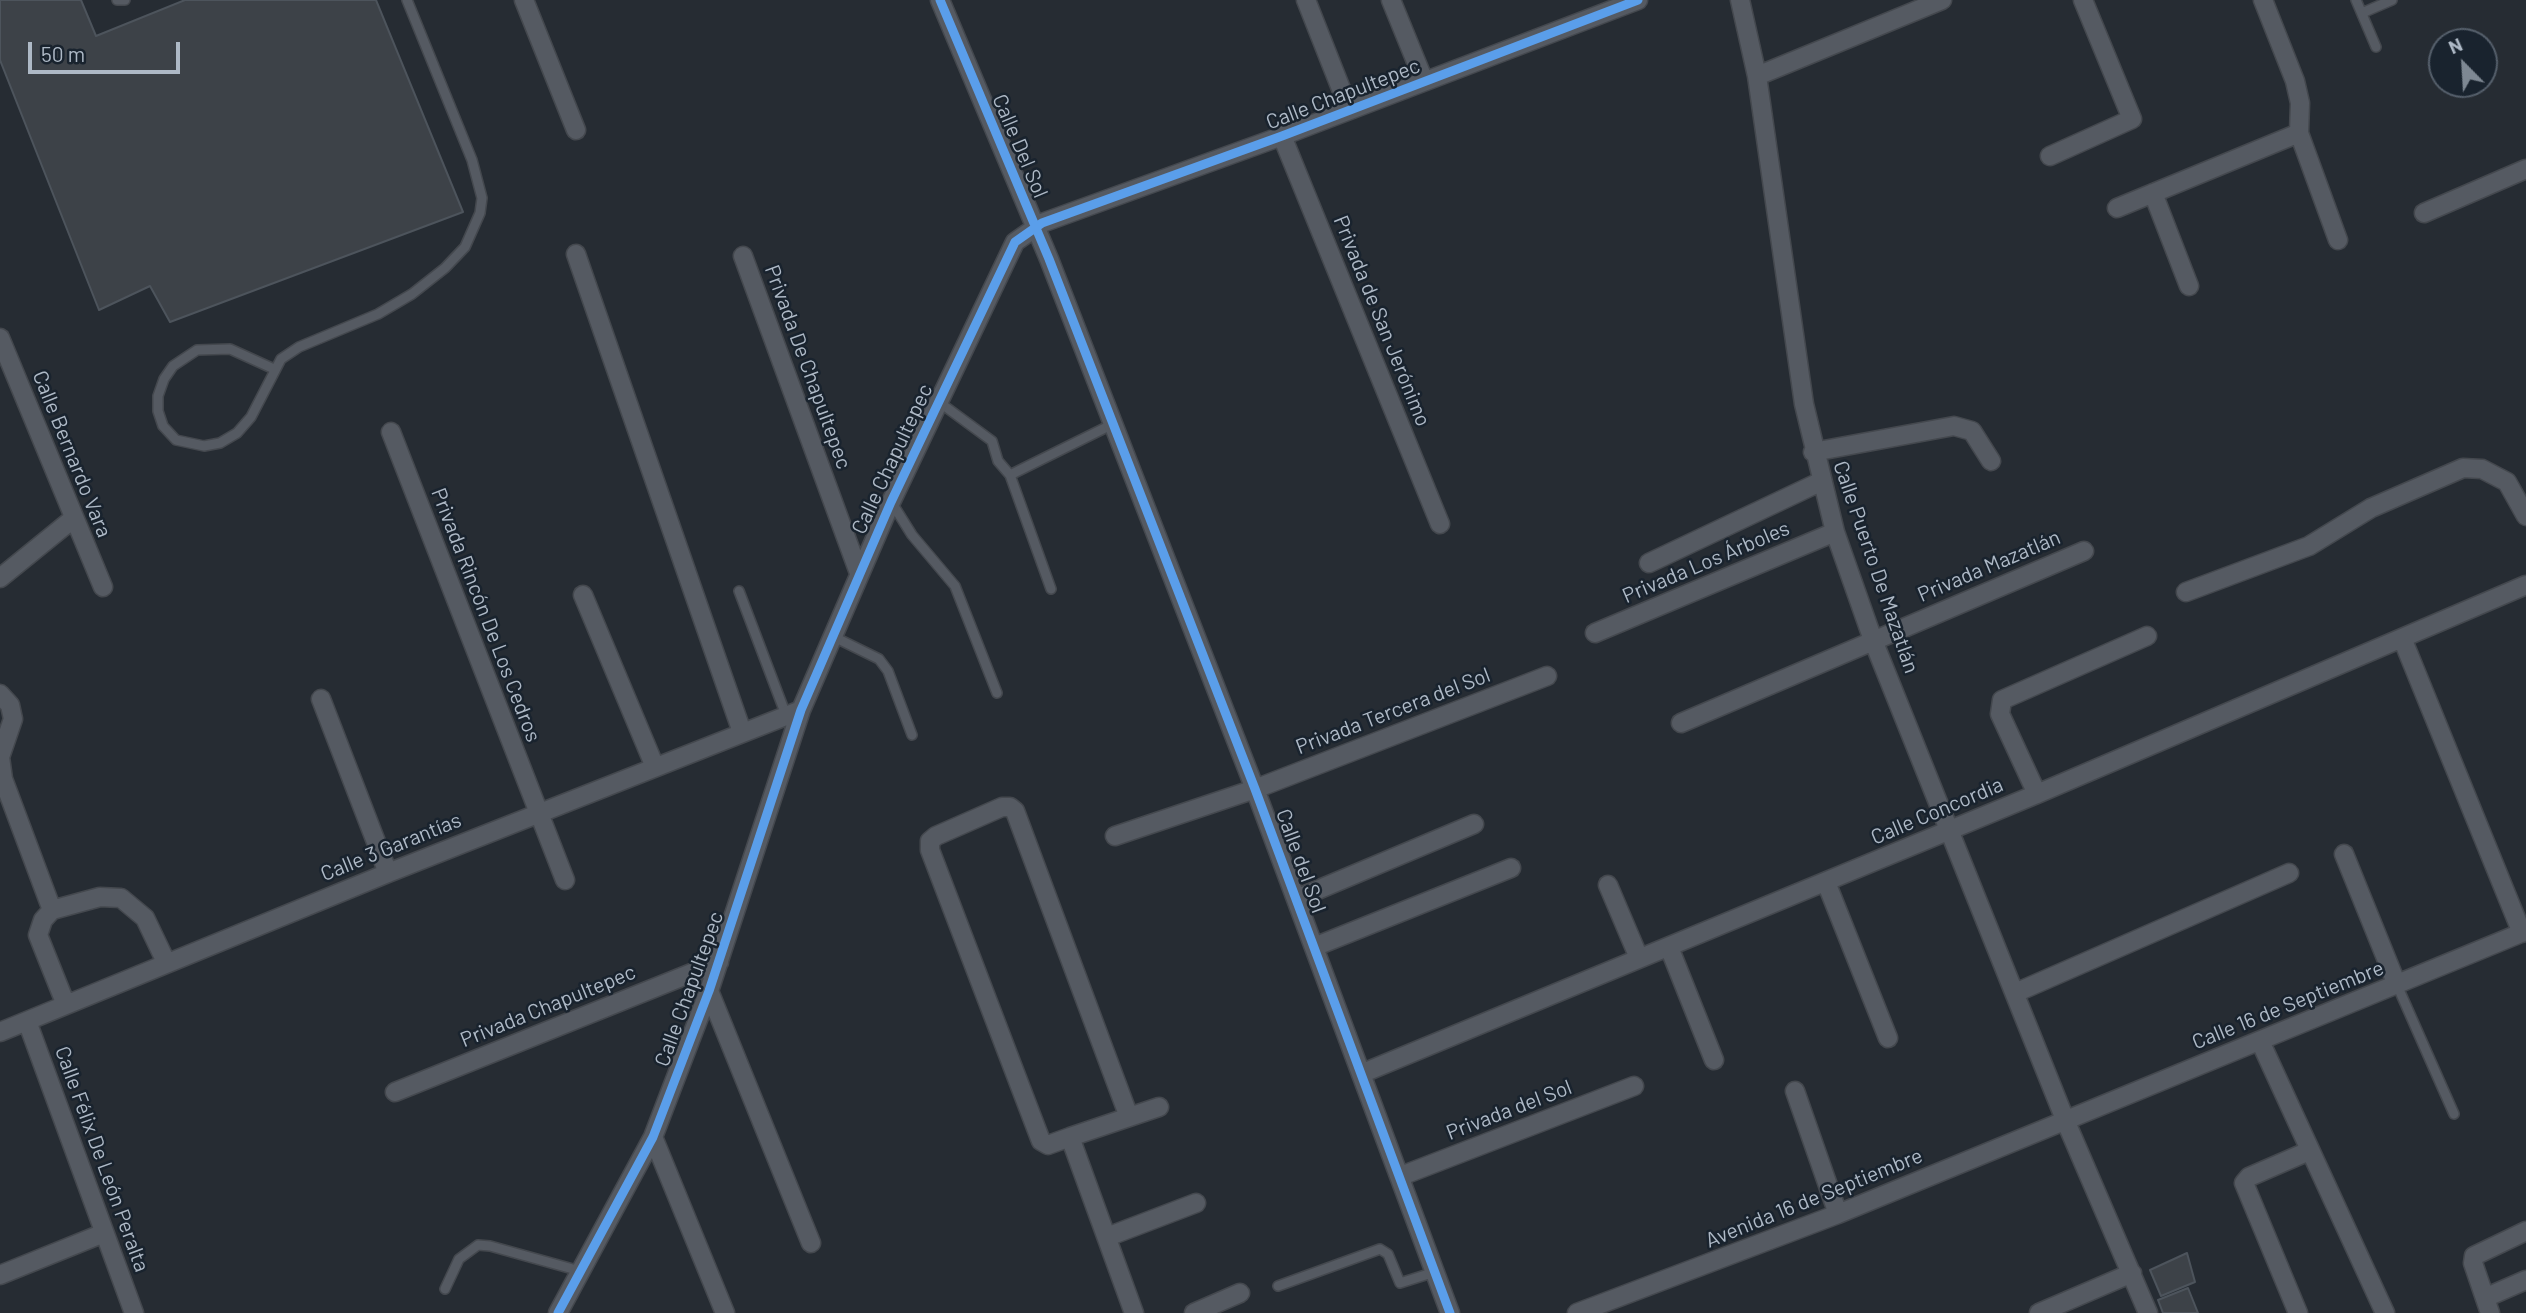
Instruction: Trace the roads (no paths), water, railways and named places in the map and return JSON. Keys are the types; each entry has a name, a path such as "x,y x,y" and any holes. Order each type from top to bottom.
{"street":[{"path":"524,0 576,130"},
{"name":"Calle Del Sol","path":"940,0 1035,227 1113,424"},
{"path":"1306,0 1349,110"},
{"path":"1391,0 1424,81"},
{"name":"Calle Puerto De Mazatlán","path":"1740,0 1757,76 1813,452 1835,533 1873,640 2066,1122 2148,1313"},
{"path":"1757,76 1942,0"},
{"path":"2050,156 2133,117 2083,0"},
{"path":"2263,0 2298,93 2299,132 2338,240"},
{"name":"Calle Chapultepec","path":"558,1313 653,1137 719,962 793,713 832,636 891,502 1003,262 1015,242 1035,227 1282,136 1631,1"},
{"path":"2117,208 2299,132"},
{"name":"Privada de San Jerónimo","path":"1282,136 1440,524"},
{"path":"2424,213 2526,169"},
{"path":"2153,193 2189,286"},
{"path":"576,254 742,732"},
{"name":"Privada De Chapultepec","path":"743,256 859,573"},
{"name":"Calle Bernardo Vara","path":"0,338 103,587"},
{"name":"Calle del Sol","path":"1113,424 1363,1073 1450,1313"},
{"path":"1813,452 1954,426 1972,431 1991,461"},
{"name":"Privada Rincón De Los Cedros","path":"391,432 565,880"},
{"path":"2186,592 2309,546 2371,508 2463,468 2482,469 2507,482 2526,516"},
{"path":"1649,563 1822,481"},
{"path":"0,578 74,518"},
{"name":"Privada Los Árboles","path":"1595,633 1835,533"},
{"name":"Privada Mazatlán","path":"1681,723 2084,551"},
{"name":"Calle Concordia","path":"1363,1073 2037,794 2526,585"},
{"path":"583,596 655,767"},
{"path":"2037,794 2000,714 1999,704 2006,697 2147,636"},
{"path":"2402,638 2524,932"},
{"name":"Privada Tercera del Sol","path":"1115,836 1255,789 1547,677"},
{"path":"0,694 10,705 13,719 0,757 3,779 52,909"},
{"path":"321,699 388,873"},
{"name":"Calle 3 Garantías","path":"0,1032 166,962 793,713"},
{"path":"1129,1117 1015,811 1002,807 936,835 930,841 930,850 1039,1137 1048,1145 1159,1107"},
{"path":"1296,899 1474,824"},
{"path":"2344,854 2398,985"},
{"path":"1314,947 1511,868"},
{"path":"2015,993 2289,873"},
{"path":"1826,882 1888,1038"},
{"path":"1608,885 1639,958"},
{"path":"66,1005 38,935 43,920 52,909 100,897 121,898 145,918 166,962"},
{"name":"Calle 16 de Septiembre","path":"2066,1122 2524,932"},
{"path":"1670,947 1714,1060"},
{"name":"Privada Chapultepec","path":"395,1092 719,962"},
{"path":"709,991 811,1243"},
{"name":"Calle Félix De León Peralta","path":"27,1021 134,1313"},
{"path":"2260,1041 2385,1313"},
{"name":"Privada del Sol","path":"1401,1176 1634,1086"},
{"path":"1795,1091 1838,1214"},
{"name":"Avenida 16 de Septiembre","path":"1577,1313 1838,1214 2066,1122"},
{"path":"653,1137 725,1313"},
{"path":"1070,1137 1134,1313"},
{"path":"2298,1313 2244,1183 2249,1177 2309,1151"},
{"path":"1107,1237 1196,1203"},
{"path":"2526,1231 2474,1255 2474,1267 2488,1305 2526,1280"},
{"path":"0,1275 104,1233"},
{"path":"2039,1313 2132,1273"},
{"path":"1194,1313 1240,1293"}],"lane":[{"path":"117,0 125,0"},
{"path":"274,369 230,349 197,350 173,366 164,379 158,396 158,411 163,426 169,434 190,444 220,443 237,433 251,416 274,369 290,352 378,314 412,294 445,268 465,247 480,213 482,198 472,160 407,0"},
{"path":"2356,0 2376,47"},
{"path":"2362,13 2392,0"},
{"path":"939,402 992,441 998,461 1010,475 1051,589"},
{"path":"1010,475 1113,424"},
{"path":"891,502 912,535 955,586 997,692"},
{"path":"738,591 793,713"},
{"path":"832,636 879,659 888,671 912,735"},
{"path":"2398,985 2455,1114"},
{"path":"445,1289 459,1259 478,1245 580,1271"},
{"path":"1278,1286 1380,1249 1388,1255 1401,1283 1435,1272"}]}
